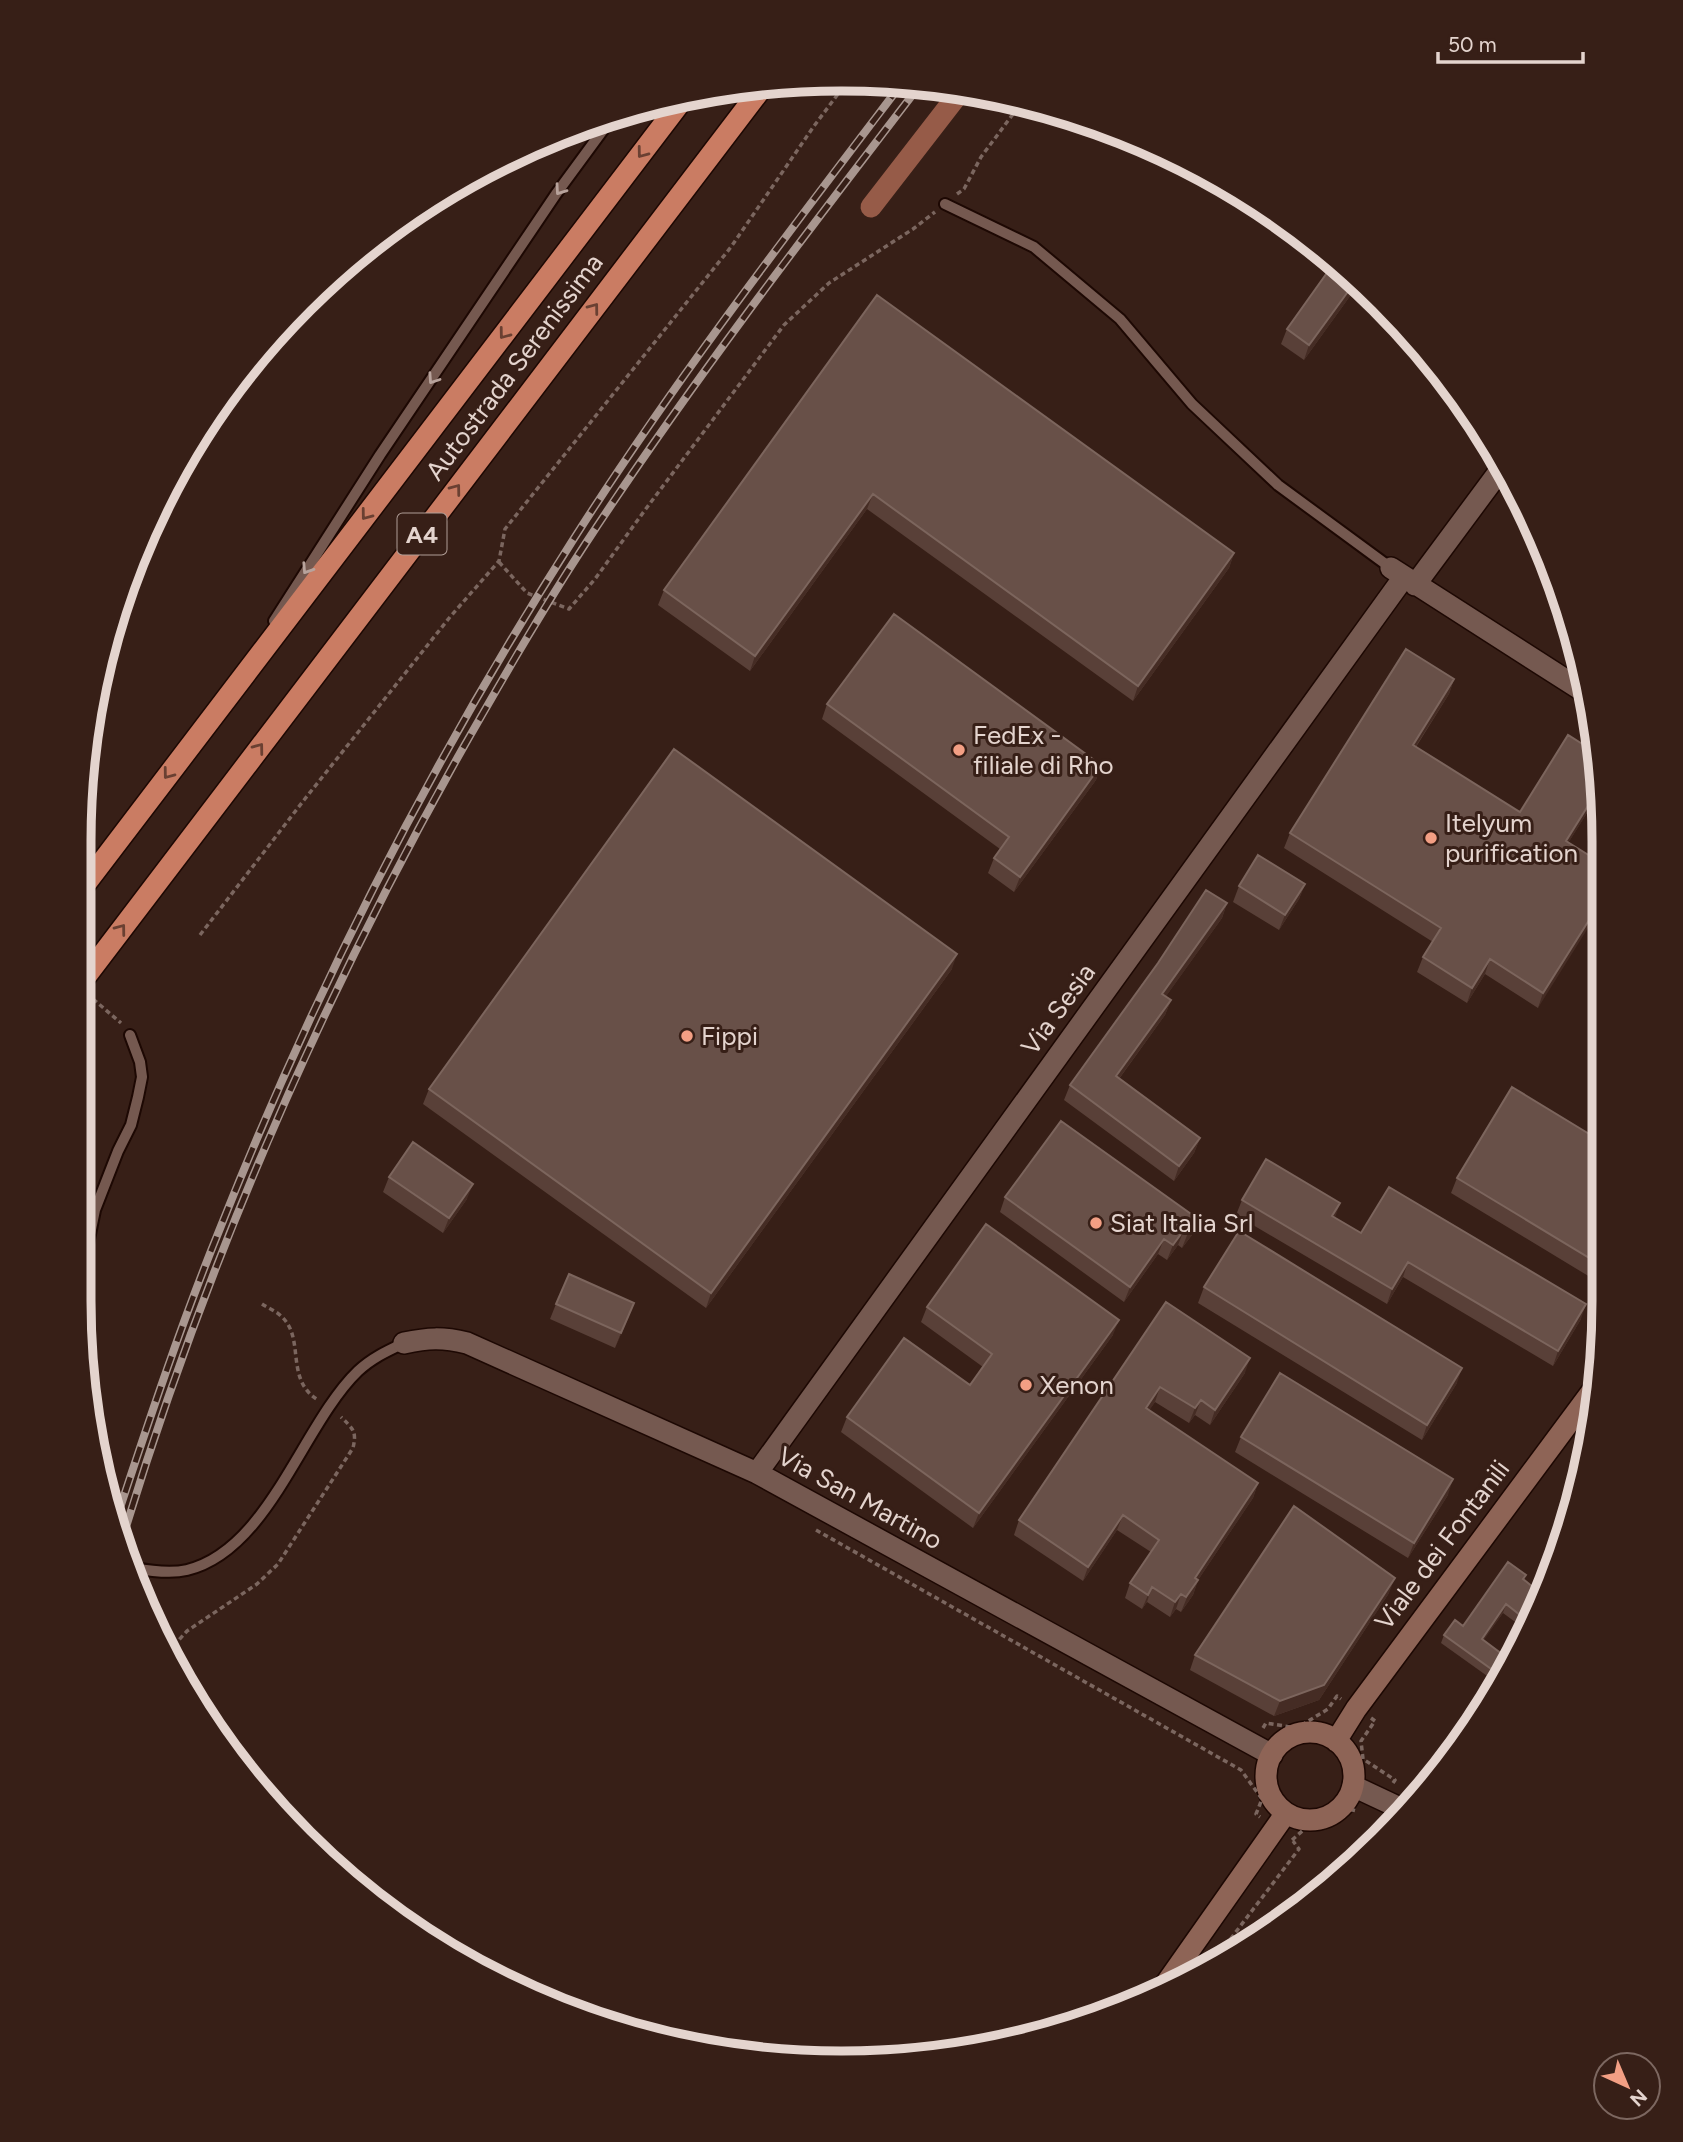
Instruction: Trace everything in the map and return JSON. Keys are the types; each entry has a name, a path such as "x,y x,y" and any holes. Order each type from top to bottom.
{"highway":[{"name":"Autostrada Serenissima","path":"91,982 756,96"},
{"name":"Autostrada Serenissima","path":"91,876 675,110"}],"main road":[{"name":"Viale dei Fontanili","path":"1336,1741 1356,1709 1586,1400"},
{"path":"1313,1732 1336,1741 1350,1757 1353,1766 1353,1786 1342,1806 1332,1814 1309,1820 1286,1813 1275,1803 1268,1790 1268,1766 1272,1755 1279,1745 1301,1733 1313,1732"},
{"path":"1186,1967 1286,1813"}],"street":[{"name":"Via Sesia","path":"757,1473 1403,577 1496,474"},
{"path":"1403,577 1576,686"},
{"name":"Via San Martino","path":"404,1343 431,1338 447,1338 467,1343 757,1473 1272,1755"},
{"path":"1353,1786 1392,1804"}],"lane":[{"path":"213,715 380,456 556,194 603,130"},
{"path":"945,204 1034,247 1120,319 1192,404 1278,485 1403,577"},
{"path":"91,1230 95,1210 131,1125 138,1097 142,1077 140,1062 130,1035"},
{"path":"141,1570 151,1572 187,1570 211,1560 236,1543 258,1518 340,1391 375,1357 404,1343"}],"path":[{"path":"200,935 433,638 499,561 505,529 731,247 840,91"},
{"path":"499,561 527,593 569,609 595,579 784,324 829,283 913,229 964,189 981,156 1015,112"},
{"path":"91,995 111,1012"},
{"path":"806,1525 1241,1770 1266,1723 1297,1728 1328,1709 1337,1696 1376,1721 1361,1741 1363,1759 1395,1780 1392,1804"},
{"path":"1227,1944 1299,1849 1293,1841"}],"building":[{"path":"1328,271 1349,290 1309,345 1287,329"},
{"path":"877,295 1234,553 1138,686 873,494 755,656 664,590"},
{"name":"FedEx - filiale di Rho","path":"894,614 1101,765 1020,877 994,858 1009,837 827,704"},
{"name":"Itelyum purification","path":"1406,649 1454,679 1413,745 1520,812 1568,735 1586,746 1590,802 1566,841 1592,857 1592,915 1543,993 1490,959 1472,988 1423,957 1441,928 1290,833"},
{"name":"Fippi","path":"674,749 957,954 711,1293 429,1089"},
{"path":"1258,855 1305,884 1285,915 1239,886"},
{"path":"1206,890 1227,903 1162,994 1171,1000 1116,1076 1200,1138 1179,1166 1070,1085 1158,963"},
{"path":"1512,1087 1592,1136 1592,1260 1457,1178"},
{"name":"Siat Italia Srl","path":"1061,1121 1198,1219 1188,1233 1184,1230 1173,1245 1164,1239 1130,1287 1005,1197"},
{"path":"413,1142 473,1184 449,1218 389,1177"},
{"path":"1266,1159 1340,1203 1332,1216 1361,1233 1389,1187 1586,1304 1558,1351 1408,1262 1392,1289 1242,1200"},
{"name":"Xenon","path":"986,1224 1119,1320 979,1513 847,1417 904,1338 970,1385 992,1354 927,1307"},
{"path":"1239,1231 1462,1368 1427,1425 1204,1287"},
{"path":"569,1274 634,1303 621,1333 556,1304"},
{"path":"1166,1302 1250,1358 1215,1410 1201,1400 1195,1408 1160,1387 1146,1408 1258,1483 1195,1578 1198,1580 1186,1597 1181,1594 1175,1602 1152,1587 1148,1595 1130,1583 1159,1540 1123,1515 1088,1567 1019,1520"},
{"path":"1280,1373 1453,1479 1414,1543 1241,1437"},
{"path":"1294,1506 1395,1578 1324,1685 1280,1701 1195,1655"},
{"path":"1508,1562 1526,1575 1523,1579 1535,1589 1522,1617 1506,1604 1482,1639 1503,1655 1494,1671 1444,1635 1455,1620 1463,1626"}],"waterway":[{"path":"871,207 954,99"}],"railway":[{"path":"120,1507 192,1300 258,1137 337,961 426,789 522,622 651,422 894,93"},
{"path":"126,1526 190,1335 271,1135 362,939 463,748 552,596 664,428 912,95"}],"place":[{"name":"FedEx - filiale di Rho","path":"959,750"},
{"name":"Itelyum purification","path":"1431,838"},
{"name":"Fippi","path":"687,1036"},
{"name":"Siat Italia Srl","path":"1096,1223"},
{"name":"Xenon","path":"1026,1385"}]}
